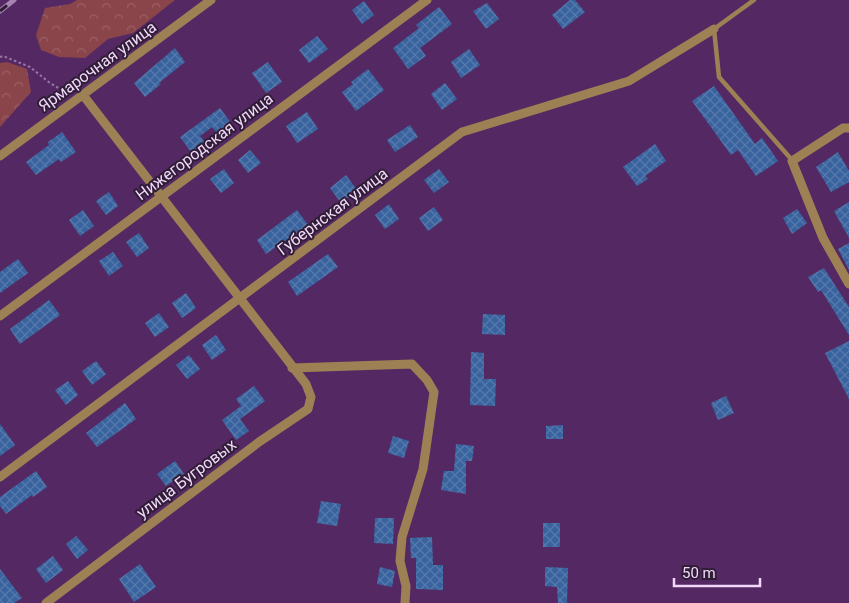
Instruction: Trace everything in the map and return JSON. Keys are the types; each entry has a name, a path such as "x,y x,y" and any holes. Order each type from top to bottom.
{"street":[{"name":"Ярмарочная улица","path":"0,156 211,0"},
{"name":"Нижегородская улица","path":"0,316 427,0"},
{"name":"Губернская улица","path":"0,478 462,132 629,81 714,29"},
{"name":"улица Бугровых","path":"46,603 259,442 308,409 311,397 306,384 83,95"},
{"path":"849,128 843,128 792,160 822,238 849,284"},
{"path":"292,368 412,364 434,392 423,469 402,537 400,561 406,586 405,603"}],"lane":[{"path":"754,0 714,29 719,77 792,160"}],"path":[{"path":"1,56 30,67 50,83 68,93 83,95"}],"green space":[{"path":"77,0 175,0 133,33 108,39 85,58 59,57 41,50 36,35 45,8 70,4"},
{"path":"7,62 27,69 31,92 0,127 0,63"}],"building":[{"path":"570,0 575,0 585,12 563,29 552,15"},
{"path":"364,1 374,15 362,24 352,10"},
{"path":"487,3 499,19 486,29 473,11"},
{"path":"439,7 452,24 420,48 426,56 408,69 393,48 419,28 416,25"},
{"path":"317,36 328,49 309,63 299,50"},
{"path":"175,48 185,62 145,97 134,83"},
{"path":"469,49 480,65 461,78 451,62"},
{"path":"268,62 282,82 266,93 252,73"},
{"path":"368,69 384,90 356,111 342,92 353,84 351,82"},
{"path":"445,83 457,99 442,110 431,94"},
{"path":"714,86 755,144 762,138 778,161 756,176 738,150 731,155 692,101"},
{"path":"220,108 231,123 217,133 212,127 200,136 205,142 191,152 180,137"},
{"path":"307,112 318,129 297,143 286,126"},
{"path":"410,125 418,137 395,152 387,140"},
{"path":"62,132 76,152 61,162 59,159 36,175 26,162 49,145 48,142"},
{"path":"655,144 666,161 645,176 648,179 637,186 623,167"},
{"path":"250,150 261,163 248,173 238,160"},
{"path":"838,152 849,171 849,182 831,192 816,167"},
{"path":"224,169 234,183 221,193 210,179"},
{"path":"439,169 449,182 434,193 424,180"},
{"path":"346,175 357,190 341,203 330,188"},
{"path":"109,192 118,206 106,215 96,201"},
{"path":"849,202 849,238 834,211"},
{"path":"389,204 399,219 385,229 375,215"},
{"path":"434,207 443,220 428,231 419,218"},
{"path":"797,209 807,223 792,234 783,218"},
{"path":"83,210 94,226 80,236 69,220"},
{"path":"297,210 308,225 266,254 257,240"},
{"path":"139,233 149,248 137,257 126,242"},
{"path":"849,243 849,270 838,249"},
{"path":"113,252 123,266 109,276 99,261"},
{"path":"328,254 338,267 297,296 288,282"},
{"path":"18,259 28,273 0,293 0,272"},
{"path":"824,268 849,307 849,335 821,290 818,292 808,277"},
{"path":"186,293 196,308 182,318 172,303"},
{"path":"49,300 60,315 20,344 10,329"},
{"path":"159,313 169,327 155,337 145,323"},
{"path":"483,314 505,315 505,335 482,334"},
{"path":"216,335 226,350 212,360 202,345"},
{"path":"849,341 849,399 825,353"},
{"path":"471,352 484,353 484,379 496,379 495,406 470,405"},
{"path":"189,355 200,369 187,379 176,365"},
{"path":"96,361 106,374 92,385 82,371"},
{"path":"68,381 78,395 66,405 55,390"},
{"path":"254,386 265,401 240,419 249,431 236,440 222,420 241,406 236,399"},
{"path":"726,396 734,413 718,420 711,403"},
{"path":"125,403 136,419 97,447 86,433"},
{"path":"0,424 15,445 0,456"},
{"path":"563,425 563,439 546,439 546,426"},
{"path":"393,436 409,441 404,458 388,453"},
{"path":"456,444 474,446 472,461 466,461 466,494 441,490 444,471 454,471"},
{"path":"175,461 184,474 166,486 157,474"},
{"path":"36,471 47,487 33,497 32,495 6,514 0,506 0,497"},
{"path":"321,501 341,504 337,526 317,523"},
{"path":"375,518 394,518 393,544 374,543"},
{"path":"543,523 560,523 560,547 543,547"},
{"path":"76,536 88,550 77,559 66,544"},
{"path":"432,537 433,565 443,565 443,590 416,589 416,558 411,558 410,538"},
{"path":"53,556 63,570 46,583 36,569"},
{"path":"140,564 156,587 134,602 119,579"},
{"path":"380,567 395,571 392,587 377,584"},
{"path":"545,567 568,568 567,603 558,603 557,587 545,586"},
{"path":"0,569 22,598 14,603 0,603"}],"railway":[{"path":"0,11 14,0"}]}
